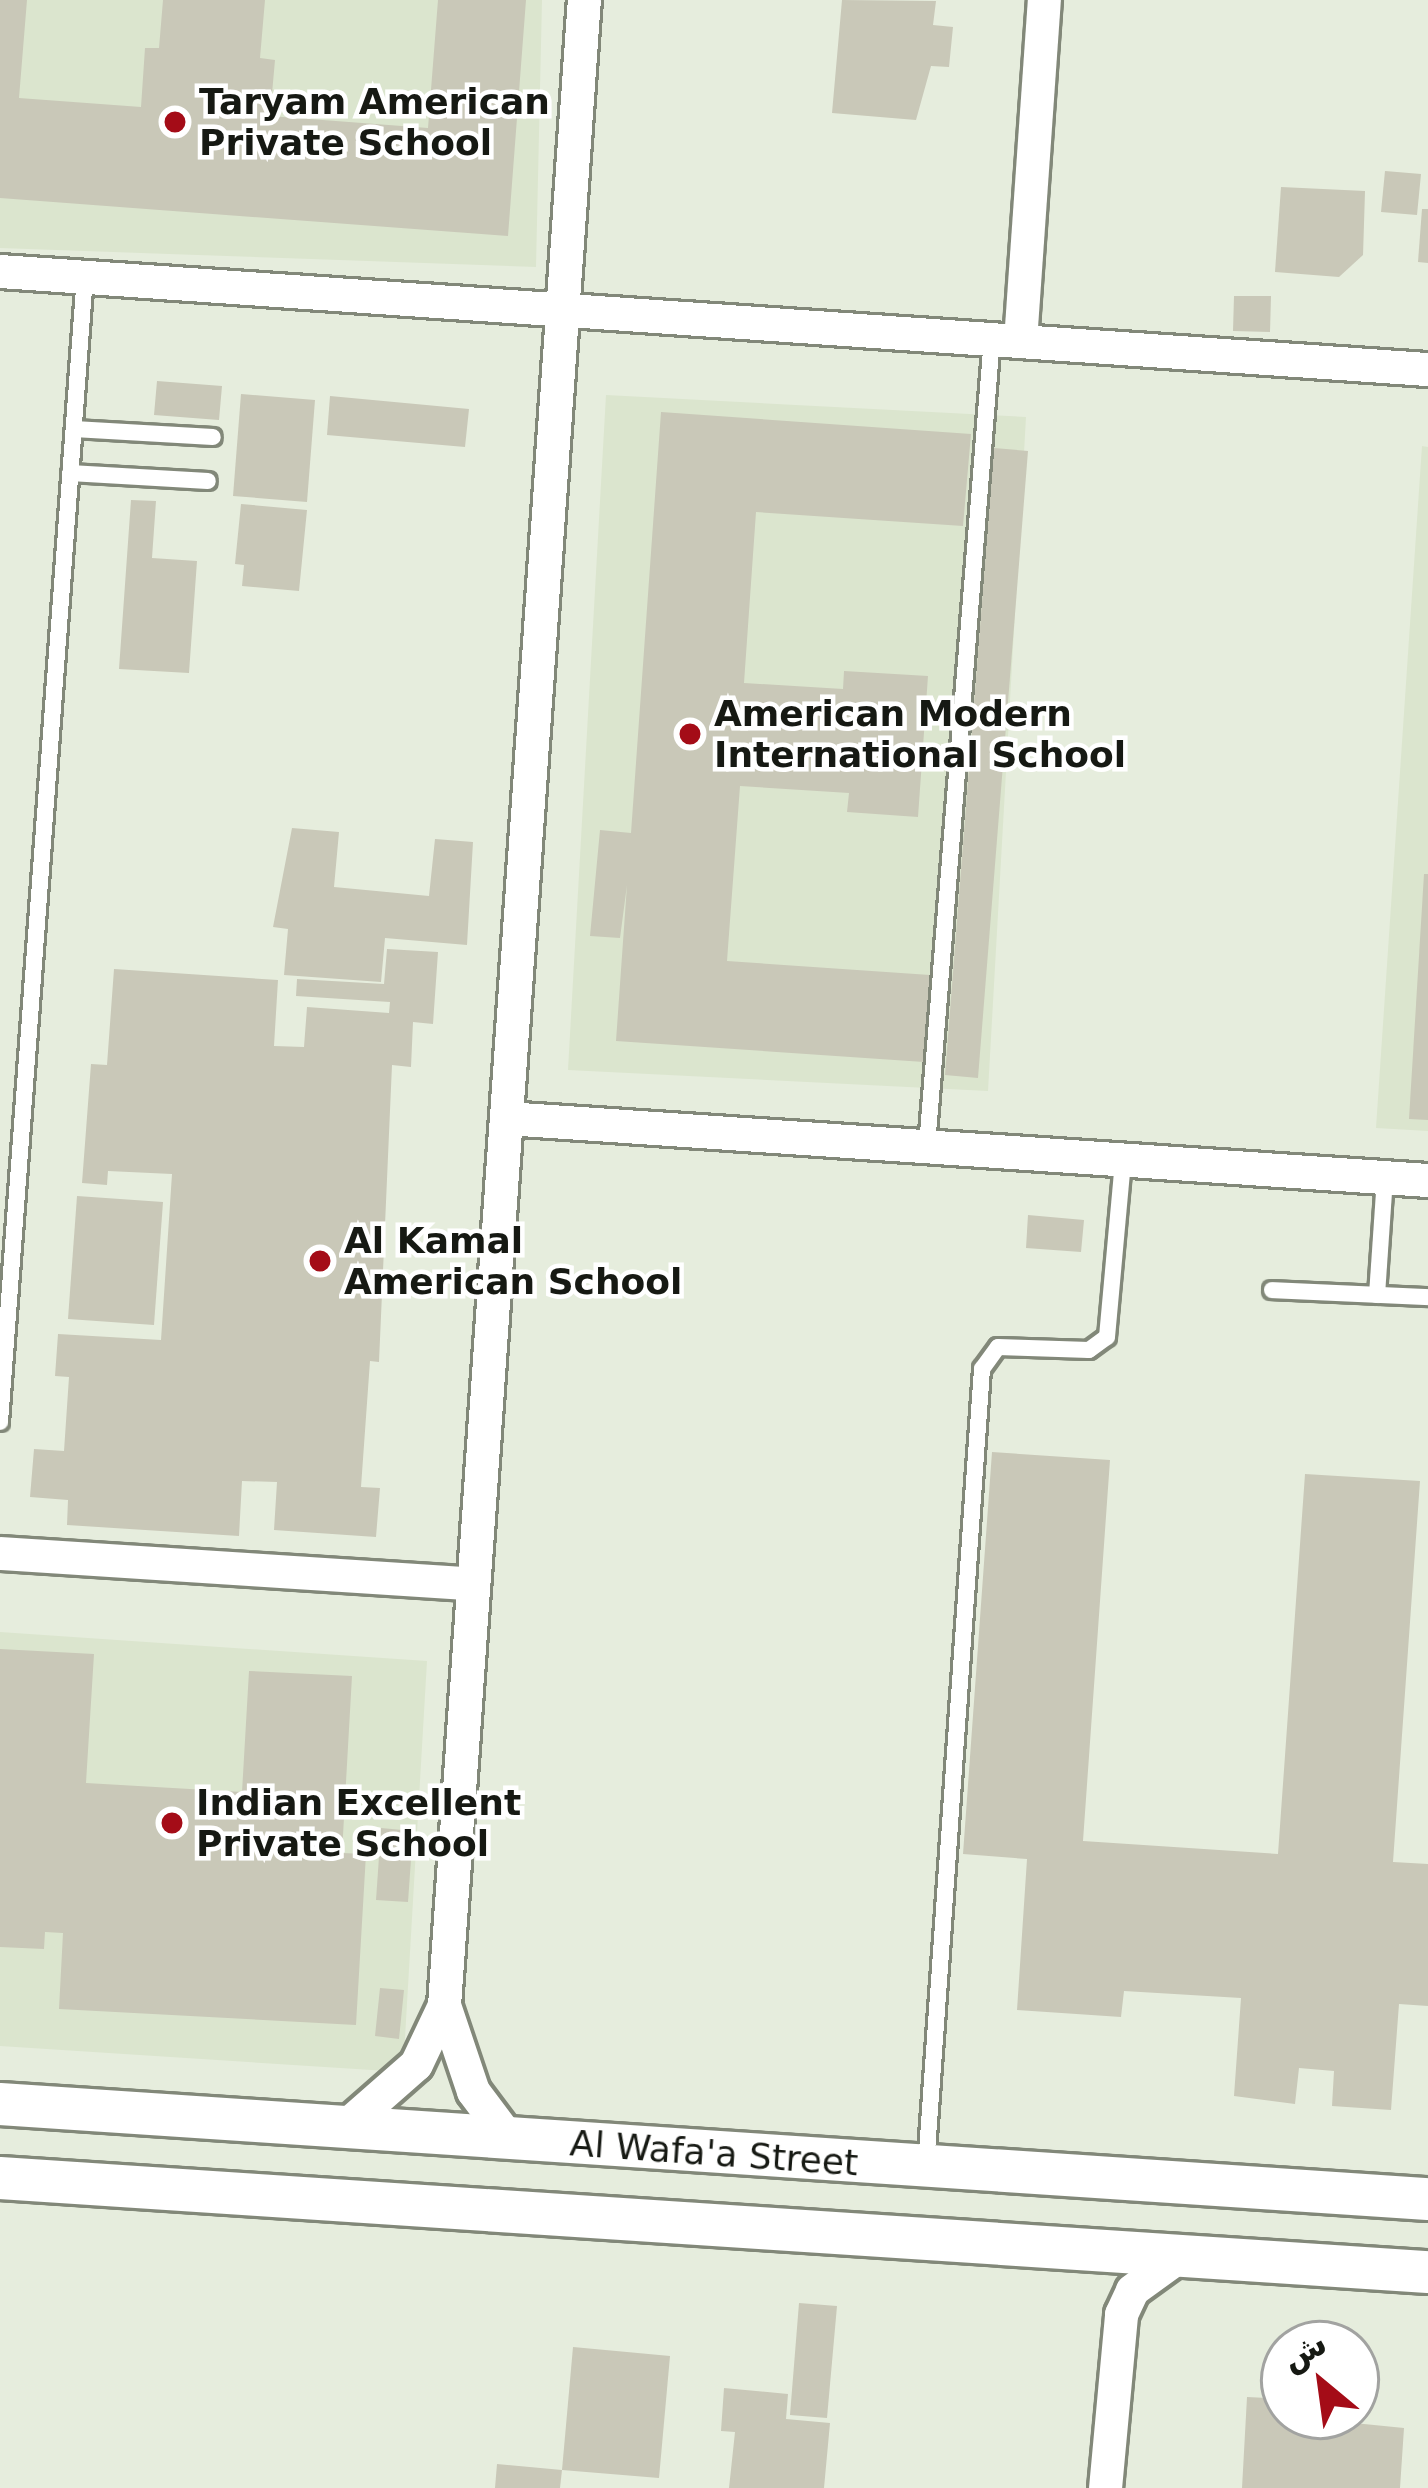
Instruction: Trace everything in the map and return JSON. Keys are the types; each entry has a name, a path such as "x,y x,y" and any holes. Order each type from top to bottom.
{"street":[{"path":"509,2139 466,2077 444,2005 584,0"},
{"path":"1006,340 1044,0"},
{"path":"0,271 1428,369"},
{"path":"506,1118 1428,1180"},
{"path":"0,1552 473,1584"},
{"path":"342,2129 405,2077 444,2005"},
{"name":"Al Wafa'a Street","path":"0,2104 1428,2199"},
{"name":"Al Wafa'a Street","path":"0,2178 1428,2272"},
{"path":"1106,2488 1120,2314 1132,2290 1179,2256"}],"lane":[{"path":"0,1422 85,276"},
{"path":"927,1146 1006,340"},
{"path":"74,429 213,437"},
{"path":"70,473 208,481"},
{"path":"926,2167 982,1369 998,1346 1089,1350 1106,1337 1123,1160"},
{"path":"1377,1295 1385,1177"},
{"path":"1272,1290 1428,1297"}],"shaded area":[{"path":"0,0 542,0 536,267 0,248"},
{"path":"606,395 1026,417 988,1091 568,1070"},
{"path":"1422,446 1428,447 1428,1131 1376,1128"},
{"path":"0,1632 427,1661 403,2072 0,2046"}],"building":[{"name":"Taryam American Private School","path":"0,0 27,0 19,98 141,107 145,48 159,48 163,0 265,0 260,58 275,60 270,116 428,128 438,0 526,0 508,236 0,198"},
{"path":"842,0 936,1 933,25 953,27 949,67 931,66 916,120 832,113"},
{"path":"1385,171 1421,174 1417,215 1381,212"},
{"path":"1281,187 1365,191 1363,255 1339,277 1275,272"},
{"path":"1422,209 1428,209 1428,263 1418,262"},
{"path":"1234,296 1271,296 1270,332 1233,331"},
{"path":"157,381 222,386 219,420 154,415"},
{"path":"241,394 315,400 307,502 233,496"},
{"path":"330,396 469,409 465,447 327,435"},
{"name":"American Modern International School","path":"661,412 971,434 963,526 756,512 744,683 843,689 844,671 928,676 918,817 847,812 849,793 740,786 727,961 930,975 924,1062 616,1041 627,885 620,938 590,936 600,830 631,833"},
{"path":"994,448 1028,451 978,1078 945,1075"},
{"path":"131,500 156,501 152,558 197,561 189,673 119,669"},
{"path":"241,504 307,510 299,591 242,586 244,565 235,564"},
{"path":"292,828 339,832 334,887 429,896 435,839 473,842 467,945 385,938 381,982 284,975 288,929 273,927"},
{"path":"1424,874 1428,874 1428,1120 1409,1119"},
{"path":"387,949 438,952 433,1024 413,1022 411,1067 392,1065 379,1362 370,1361 361,1487 380,1488 376,1537 274,1530 277,1482 242,1481 239,1536 67,1525 68,1500 30,1497 34,1449 64,1451 69,1377 55,1376 58,1334 161,1340 172,1174 108,1171 107,1185 82,1183 91,1064 107,1065 114,969 278,980 274,1046 304,1047 307,1007 389,1013 390,1002 296,996 297,979 384,984"},
{"path":"77,1196 163,1202 154,1325 68,1319"},
{"path":"1028,1215 1084,1220 1081,1252 1026,1248"},
{"path":"992,1452 1110,1460 1083,1841 1278,1854 1305,1474 1420,1481 1393,1862 1428,1864 1428,2006 1399,2004 1391,2110 1332,2106 1334,2071 1299,2068 1295,2104 1234,2096 1241,1998 1124,1991 1121,2017 1017,2010 1027,1859 963,1854"},
{"name":"Indian Excellent Private School","path":"0,1649 94,1654 86,1783 242,1792 249,1671 352,1676 342,1853 366,1854 356,2025 59,2009 63,1933 45,1932 44,1949 0,1947"},
{"path":"381,1828 413,1831 408,1902 376,1900"},
{"path":"380,1988 404,1990 399,2039 375,2036"},
{"path":"799,2303 837,2306 827,2418 790,2415"},
{"path":"573,2347 670,2356 659,2478 562,2470"},
{"path":"724,2388 788,2394 786,2419 830,2423 824,2488 729,2488 735,2432 721,2431"},
{"path":"1247,2397 1260,2398 1260,2440 1380,2440 1380,2426 1404,2428 1400,2488 1242,2488"},
{"path":"497,2464 562,2470 560,2488 495,2488"}],"place":[{"name":"Taryam American Private School","path":"175,122"},
{"name":"American Modern International School","path":"690,734"},
{"name":"Al Kamal American School","path":"320,1261"},
{"name":"Indian Excellent Private School","path":"172,1823"}]}
